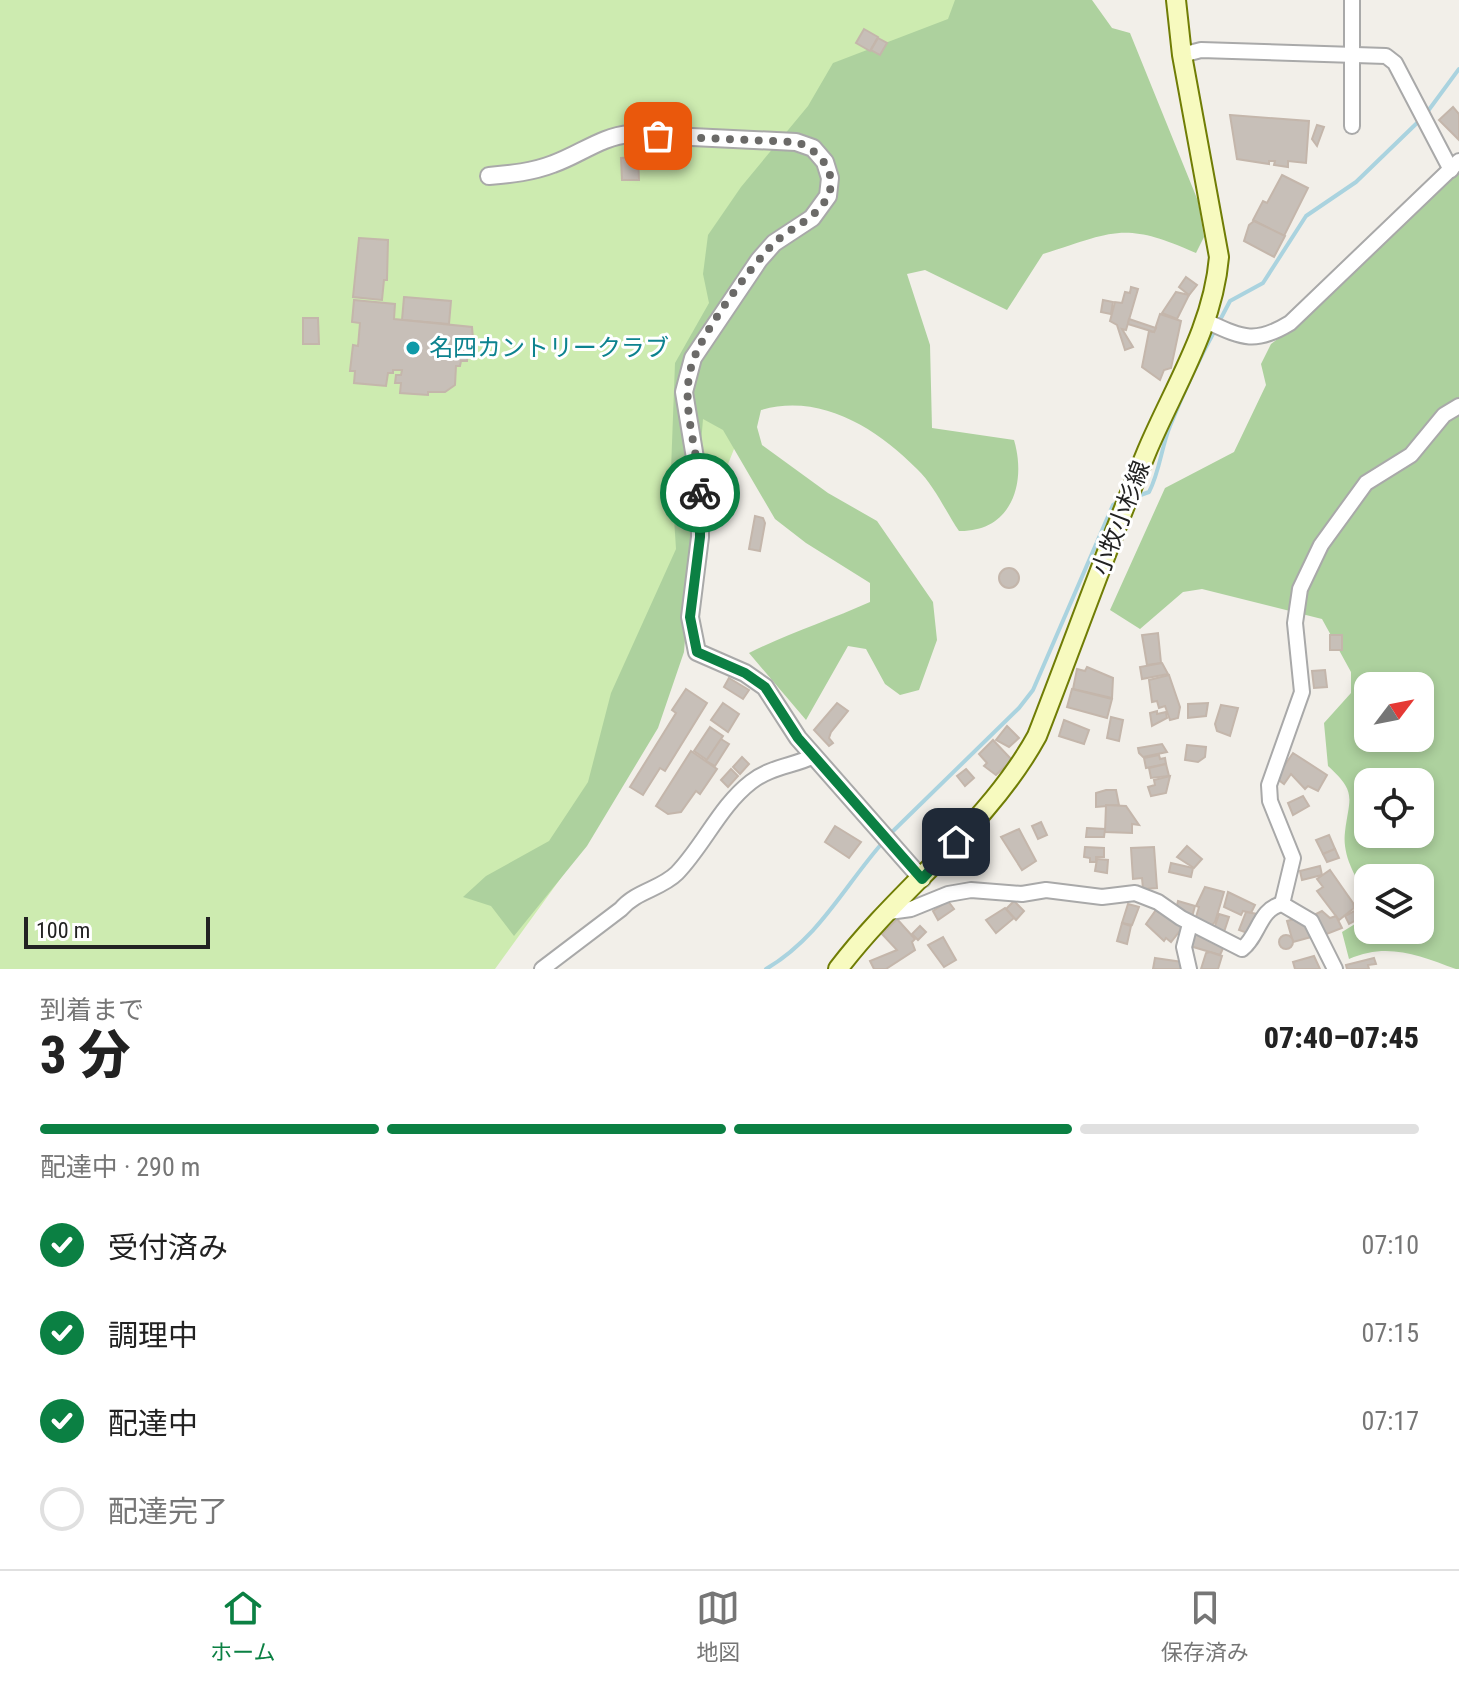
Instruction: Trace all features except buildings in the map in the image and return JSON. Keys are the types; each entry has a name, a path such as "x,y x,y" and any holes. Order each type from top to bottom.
{"main road":[{"name":"小牧小杉線","path":"838,969 991,805 1026,756 1129,498 1208,322 1217,286 1219,257 1182,55 1176,0"}],"street":[{"path":"1352,0 1352,126"},
{"path":"1182,55 1201,50 1386,56 1395,63 1455,165 1290,323 1256,338 1208,322"},
{"path":"489,176 528,172 556,163 612,135 630,134 796,142 813,148 825,162 830,178 828,196 812,218 774,243 759,260 693,358 684,392 700,488 700,537 690,617 697,652 745,673 765,687 814,756 922,879"},
{"path":"1282,904 1293,858 1270,801 1269,785 1302,692 1295,623 1300,589 1321,545 1366,483 1411,455 1444,415 1459,406"},
{"path":"542,969 621,909 629,899 676,874 712,824 750,783 785,764 814,756"},
{"path":"889,912 911,909 948,894 971,890 1022,894 1046,890 1102,897 1135,893 1158,902 1190,924 1242,949 1253,940 1262,917 1282,904 1311,921 1335,969"},
{"path":"1189,969 1184,947 1190,924"}],"green space":[{"name":"名四カントリークラブ","path":"0,0 1011,0 775,346 566,871 495,969 0,969"},
{"path":"955,0 1092,0 1112,28 1130,33 1198,201 1204,237 1196,253 1152,236 1120,233 1043,254 1007,310 925,270 907,274 930,345 932,428 1014,440 1018,473 1011,502 1003,514 977,529 959,531 923,475 884,440 865,428 826,410 805,406 761,410 757,427 762,445 828,493 877,521 933,602 937,640 919,690 900,695 885,684 866,649 848,646 806,720 749,653 870,602 870,583 806,543 775,519 723,430 703,419 684,652 658,728 587,846 514,936 491,906 463,897 486,876 549,841 588,782 611,693 676,549 671,470 675,363 709,303 703,274 708,235 741,187 808,106 833,63 948,19"},
{"path":"1459,173 1459,969 1402,952 1376,951 1349,959 1342,932 1354,925 1354,944 1434,944 1434,864 1354,864 1354,874 1350,866 1345,841 1348,790 1328,766 1324,723 1351,693 1351,672 1322,619 1202,589 1183,592 1140,629 1110,610 1165,488 1234,452 1266,385 1261,364 1271,344 1313,312 1424,200"}],"waterway":[{"path":"1428,111 1459,69"},
{"path":"1219,322 1230,301 1263,283 1306,216 1356,182 1417,123"},
{"path":"1135,497 1149,492 1170,426 1215,330"},
{"path":"890,834 1019,708 1033,690 1113,505 1118,502"},
{"path":"766,969 802,942 817,926 884,841"}],"way so far":[{"path":"658,136 796,142 813,148 825,162 830,178 828,196 812,218 774,243 759,260 693,358 684,392 700,493"}],"place":[{"name":"名四カントリークラブ","path":"413,348"}],"route":[{"path":"700,493 700,537 690,617 697,652 745,673 765,687 798,738 922,879 956,842"}]}
